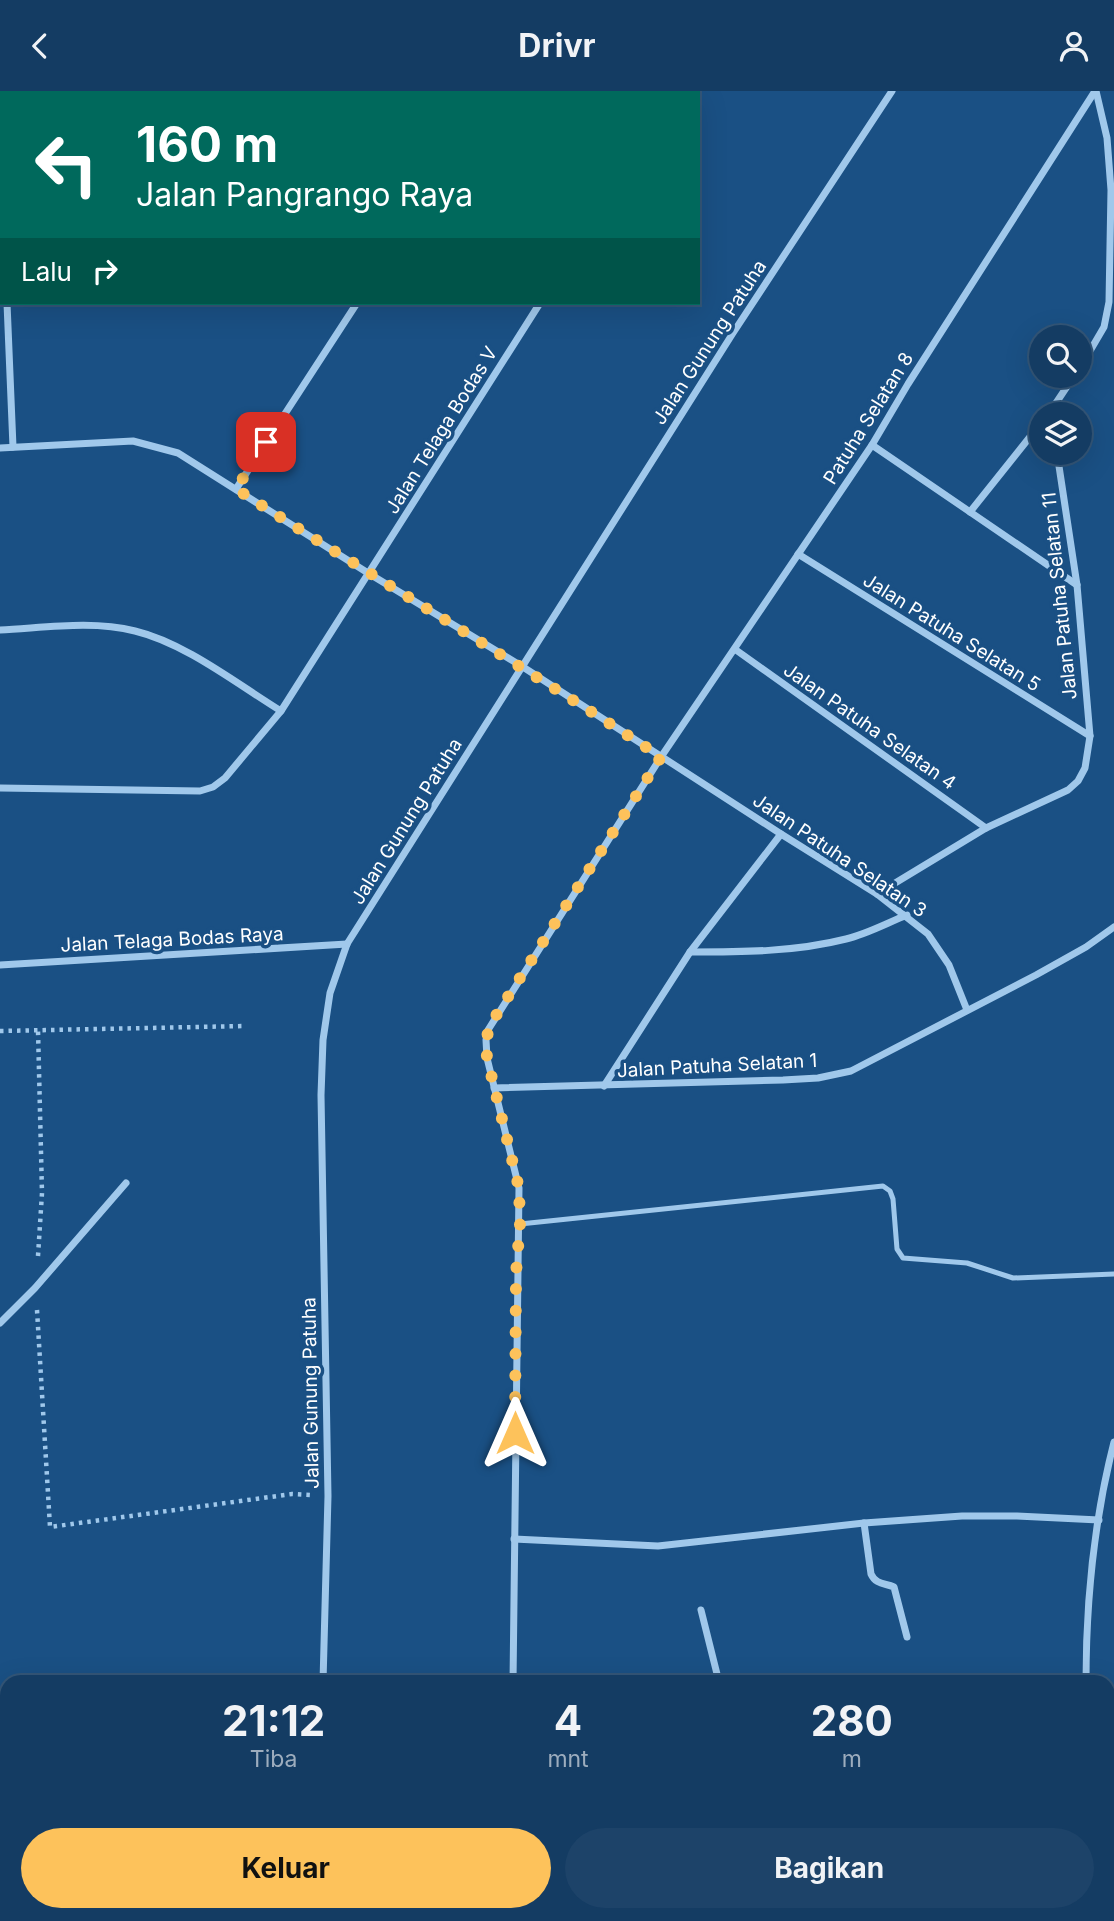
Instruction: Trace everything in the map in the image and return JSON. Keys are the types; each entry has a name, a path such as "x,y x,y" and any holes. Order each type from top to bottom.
{"street":[{"name":"Jalan Gunung Patuha","path":"323,1675 328,1496 322,1054 330,993 346,944 733,333 892,91"},
{"path":"1092,348 1104,327 1109,302 1111,190 1107,138 1095,91"},
{"name":"Patuha Selatan 8","path":"513,1675 519,1188 486,1047 490,1025 661,757 873,445 915,373 1095,91"},
{"path":"8,305 13,447"},
{"path":"236,489 356,305"},
{"name":"Jalan Telaga Bodas V","path":"0,788 207,790 225,778 281,711 539,305"},
{"path":"970,512 1029,438"},
{"name":"Jalan Patuha Selatan 3","path":"0,448 134,441 178,453 523,667 907,915 928,933 940,949 967,1010"},
{"path":"873,445 1077,585"},
{"name":"Jalan Patuha Selatan 11","path":"877,894 986,828 1073,786 1085,768 1090,736 1077,585 1059,465"},
{"name":"Jalan Patuha Selatan 5","path":"798,554 1090,736"},
{"path":"0,630 67,627 134,631 171,643 281,711"},
{"name":"Jalan Patuha Selatan 4","path":"736,650 986,828"},
{"path":"604,1086 690,952 781,834"},
{"path":"690,952 765,951 815,945 848,939 907,915"},
{"name":"Jalan Patuha Selatan 1","path":"494,1088 818,1078 851,1071 1046,970 1114,927"},
{"name":"Jalan Telaga Bodas Raya","path":"0,965 346,944"},
{"path":"0,1323 35,1288 126,1184"},
{"path":"1086,1675 1086,1623 1099,1520 1114,1442"},
{"path":"514,1539 658,1546 864,1523 962,1516 1099,1520"},
{"path":"864,1523 871,1574 879,1583 894,1587 907,1637"},
{"path":"701,1610 717,1675"}],"lane":[{"path":"520,1224 883,1186 890,1191 893,1199 897,1249 903,1258 967,1263 1013,1278 1114,1274"}],"path":[{"path":"0,1031 246,1026"},
{"path":"50,1527 292,1494 328,1496"}],"route":[{"path":"266,442 236,489 523,667 661,757 488,1030 487,1058 519,1188 515,1433"}]}
